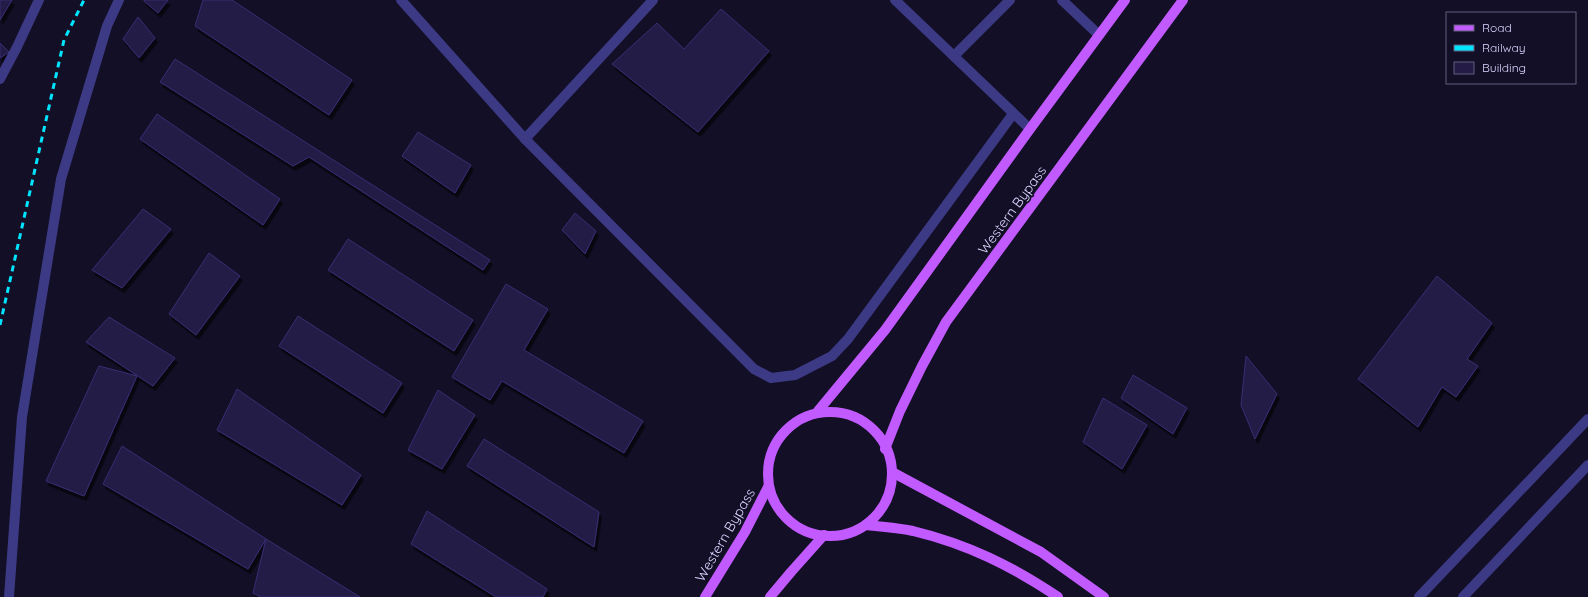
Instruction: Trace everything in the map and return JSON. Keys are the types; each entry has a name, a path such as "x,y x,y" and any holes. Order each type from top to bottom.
{"main road":[{"path":"818,411 835,411 849,414 867,424 880,438 891,464 892,472 890,489 884,505 867,524 848,533 836,536 807,532 792,523 780,510 768,487 770,457 778,439 792,424 818,411 885,330 1125,0"},
{"name":"Western Bypass","path":"885,449 900,411 946,322 1183,0"},
{"path":"892,472 1041,552 1104,597"},
{"name":"Western Bypass","path":"705,597 745,532 768,487"},
{"path":"867,524 912,531 952,542 999,561 1058,597"},
{"path":"770,597 824,535"}],"street":[{"path":"0,79 39,0"},
{"path":"8,597 22,417 61,179 107,26 119,0"},
{"path":"401,0 525,139 754,369 771,378 795,375 832,356 848,338 1013,114"},
{"path":"525,139 653,0"},
{"path":"895,0 1030,129"},
{"path":"954,56 1010,0"},
{"path":"1062,0 1099,35"},
{"path":"1420,597 1588,419"},
{"path":"1463,597 1588,465"}],"building":[{"path":"0,0 12,0 0,20"},
{"path":"144,0 168,0 158,13"},
{"path":"203,0 232,0 352,80 329,115 195,26"},
{"path":"721,9 769,51 698,132 612,64 657,23 684,49"},
{"path":"138,17 155,38 139,58 123,39"},
{"path":"0,43 9,52 0,58"},
{"path":"175,59 490,260 483,270 309,157 293,166 160,82"},
{"path":"157,114 280,199 263,225 140,139"},
{"path":"418,132 471,165 455,193 402,156"},
{"path":"143,209 171,229 122,288 92,270"},
{"path":"575,213 596,231 585,254 562,230"},
{"path":"348,239 473,320 454,351 328,270"},
{"path":"209,253 240,276 196,335 169,314"},
{"path":"1437,276 1492,323 1467,359 1478,366 1456,397 1442,387 1418,427 1358,379"},
{"path":"506,284 548,309 524,350 643,421 624,453 502,381 490,400 452,377"},
{"path":"298,316 402,383 383,413 279,346"},
{"path":"109,317 175,358 153,386 86,342"},
{"path":"1246,356 1277,394 1255,439 1241,405"},
{"path":"99,366 137,376 84,496 46,481"},
{"path":"1133,375 1187,408 1173,434 1121,398"},
{"path":"237,389 361,475 342,505 217,430"},
{"path":"438,390 475,415 442,469 408,450"},
{"path":"1103,398 1147,425 1122,469 1083,442"},
{"path":"484,439 599,512 594,547 467,466"},
{"path":"122,446 266,539 248,569 103,484"},
{"path":"427,511 547,589 543,597 496,597 411,544"},
{"path":"266,539 360,597 261,597 253,593"}],"railway":[{"path":"0,325 64,40 84,0"}]}
